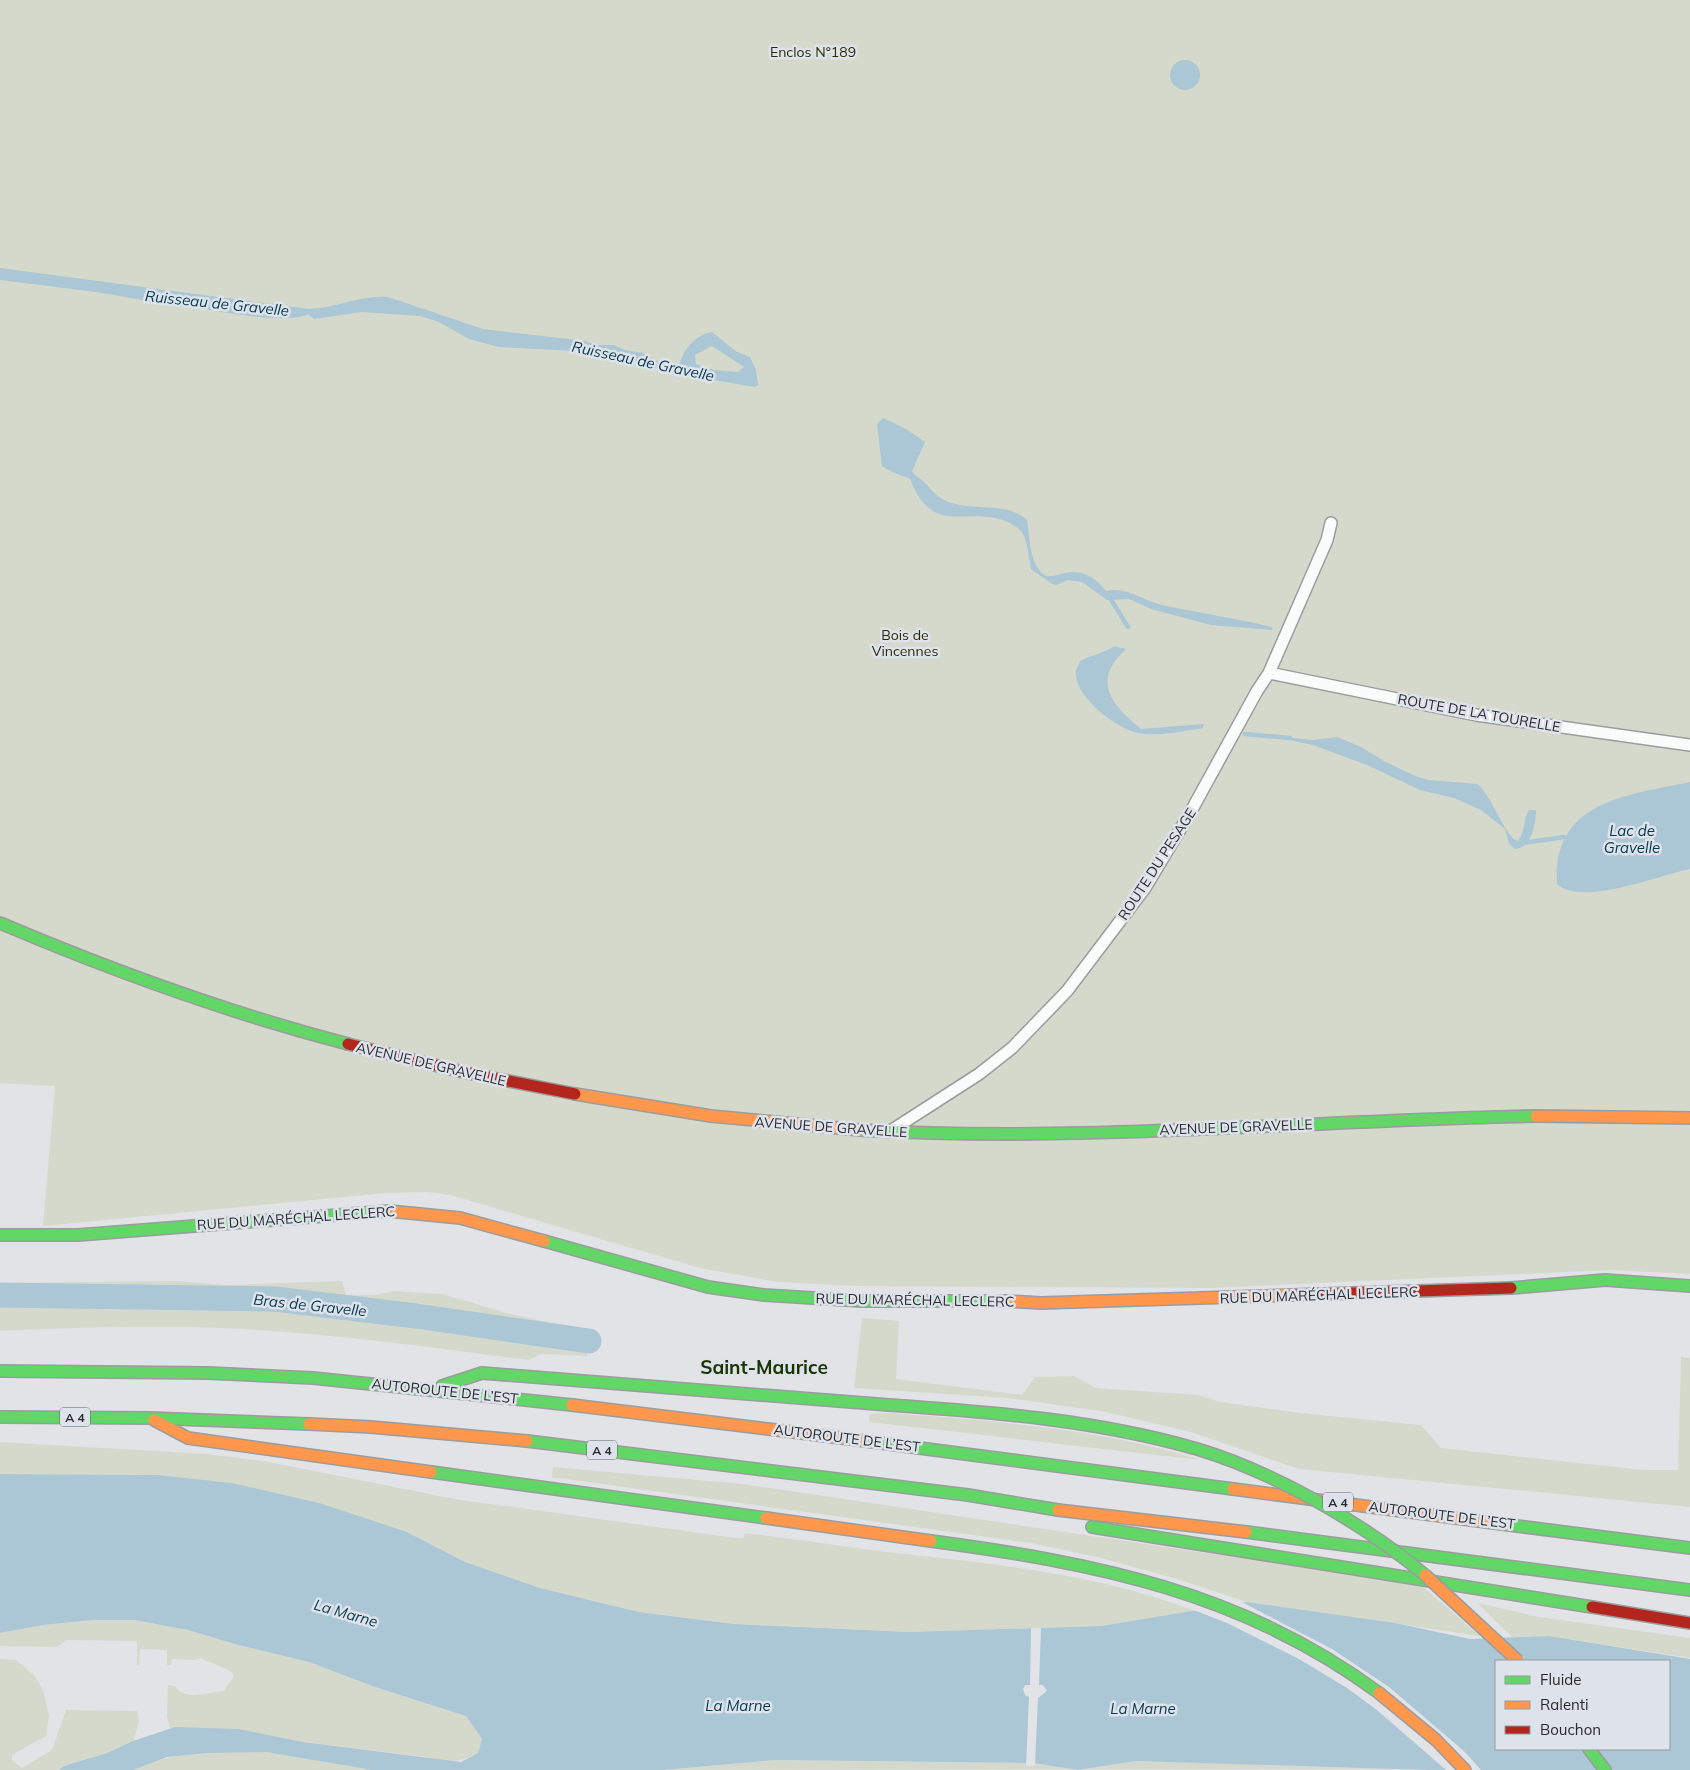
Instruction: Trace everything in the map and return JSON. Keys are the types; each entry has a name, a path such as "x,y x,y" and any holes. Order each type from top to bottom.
{"main road":[{"name":"AVENUE DE GRAVELLE","path":"0,924 121,974 213,1006 394,1058 622,1104 790,1126 889,1132 1182,1130 1462,1117 1604,1114 1690,1118"},
{"name":"RUE DU MARÉCHAL LECLERC","path":"0,1235 78,1236 398,1210 460,1218 708,1287 764,1295 862,1301 1004,1301 1041,1304 1527,1288 1605,1280 1690,1286"},
{"name":"AUTOROUTE DE L’EST","path":"0,1371 208,1373 314,1378 435,1389 706,1420 1690,1548"},
{"path":"435,1389 482,1373 1020,1414 1119,1429 1197,1449 1255,1472 1314,1501 1384,1544 1460,1604 1517,1660"},
{"name":"A 4","path":"0,1417 150,1418 371,1427 517,1440 968,1495 1052,1509 1308,1539 1690,1590"},
{"path":"150,1418 188,1438 1034,1555 1120,1574 1176,1589 1241,1614 1346,1671 1414,1722 1441,1745 1465,1770"},
{"path":"1052,1509 1079,1525 1690,1623"},
{"path":"1654,1542 1690,1536"},
{"path":"1591,1750 1605,1770"}],"street":[{"name":"ROUTE DU PESAGE","path":"889,1132 979,1074 1012,1048 1068,991 1145,888 1190,813 1257,691 1269,673 1327,540 1331,523"},
{"name":"ROUTE DE LA TOURELLE","path":"1269,673 1476,715 1690,745"}],"green space":[{"name":"Bois de Vincennes","path":"0,0 1690,0 1690,1274 1612,1270 1210,1288 857,1286 778,1282 700,1268 450,1195 427,1192 386,1193 43,1226 55,1086 0,1083"},
{"path":"179,1281 225,1285 342,1281 346,1295 376,1295 395,1291 442,1294 510,1314 590,1331 587,1356 542,1354 528,1360 314,1334 228,1328 116,1327 0,1331 0,1283"},
{"path":"862,1318 899,1321 896,1379 1022,1395 1035,1377 1074,1376 1096,1388 1198,1395 1220,1402 1301,1413 1421,1425 1441,1448 1643,1470 1678,1470 1681,1357 1690,1358 1690,1507 1299,1469 1191,1432 1106,1412 1007,1398 854,1388"},
{"path":"889,1413 1007,1423 1085,1433 1124,1440 1200,1460 869,1422 870,1414"},
{"path":"0,1442 207,1454 269,1462 455,1499 743,1539 745,1533 876,1551 1009,1566 1085,1579 1159,1598 1195,1611 1101,1626 908,1632 734,1624 639,1612 540,1588 465,1562 407,1532 232,1483 158,1475 0,1474"},
{"path":"553,1467 743,1484 1421,1585 1480,1636 1247,1602 1180,1580 1101,1558 1031,1543 552,1477"},
{"path":"1477,1603 1539,1617 1690,1638 1690,1658 1549,1636 1512,1637"},
{"path":"93,1620 134,1620 188,1630 238,1645 309,1662 375,1687 466,1716 482,1739 478,1753 465,1759 447,1761 303,1742 239,1729 170,1728 167,1716 168,1685 175,1686 184,1694 190,1695 224,1691 234,1676 231,1671 200,1658 194,1660 172,1659 171,1665 167,1665 167,1650 140,1649 139,1665 137,1665 137,1641 67,1640 57,1647 0,1646 0,1633 43,1625"},
{"path":"0,1659 16,1660 35,1676 43,1690 49,1715 46,1736 12,1755 12,1760 22,1768 52,1750 66,1710 137,1711 139,1722 133,1741 107,1753 64,1766 59,1770 0,1770"},
{"path":"266,1752 372,1770 133,1770 164,1758 181,1755"},
{"path":"775,1760 1033,1763 1075,1769 663,1770"},
{"path":"1136,1761 1429,1769 1082,1769"}],"water":[{"path":"1185,60 1195,65 1200,75 1195,85 1185,90 1175,85 1170,75 1175,65"},
{"name":"Ruisseau de Gravelle","path":"0,268 309,309 368,298 388,297 483,329 586,341 595,345 614,345 625,350 643,353 669,367 679,365 687,348 695,340 712,332 737,352 750,357 756,370 758,385 755,387 684,375 674,370 663,370 639,362 594,352 499,347 469,339 439,322 420,316 361,312 314,319 308,314 298,317 264,317 204,309 176,303 172,305 96,292 0,280","holes":["712,346 744,367 738,372 714,370 696,364 695,355"]},
{"path":"883,418 906,429 925,442 912,471 941,498 954,504 965,506 1009,510 1027,520 1033,558 1040,571 1046,576 1078,572 1098,582 1106,591 1129,592 1158,604 1272,627 1272,630 1211,625 1151,609 1129,599 1107,600 1082,582 1067,580 1057,585 1052,584 1031,569 1025,540 1018,528 1010,523 994,518 953,516 941,514 930,509 919,498 910,479 882,466 877,424"},
{"path":"1114,646 1126,649 1109,671 1107,682 1109,692 1130,720 1141,729 1204,724 1203,728 1162,734 1138,733 1119,725 1098,710 1081,691 1076,671 1080,661"},
{"path":"1284,737 1312,740 1337,737 1361,747 1415,776 1429,780 1477,784 1483,789 1513,839 1518,841 1522,834 1529,810 1536,810 1532,834 1521,848 1515,849 1509,844 1505,829 1481,810 1454,798 1420,790 1367,765 1313,745 1284,739"},
{"name":"Lac de Gravelle","path":"1690,782 1690,869 1602,891 1584,892 1568,890 1557,884 1559,856 1567,835 1580,819 1598,807 1619,798"},
{"name":"La Marne","path":"0,1474 158,1475 232,1483 319,1503 407,1532 465,1562 540,1588 639,1612 734,1624 908,1632 1101,1626 1247,1602 1395,1623 1470,1639 1549,1636 1690,1659 1690,1770 1429,1770 1136,1761 1078,1770 1033,1763 775,1760 663,1770 372,1770 266,1752 207,1753 167,1757 133,1770 59,1770 64,1766 107,1753 133,1741 175,1727 239,1729 303,1742 461,1762 478,1753 482,1739 466,1716 375,1687 309,1662 238,1645 188,1630 134,1620 93,1620 43,1625 0,1633"}],"pier":[{"path":"1240,1601 1332,1649 1389,1687 1465,1752 1481,1770 1446,1770 1378,1711 1347,1688 1299,1659 1227,1623 1191,1609"},
{"path":"1031,1628 1041,1628 1039,1685 1043,1685 1047,1691 1038,1698 1035,1766 1026,1766 1029,1697 1025,1695 1023,1689 1025,1685 1030,1685"}],"waterway":[{"name":"Ruisseau de Gravelle","path":"1110,598 1128,627"},
{"name":"Ruisseau de Gravelle","path":"1245,734 1290,738"},
{"name":"Ruisseau de Gravelle","path":"1523,843 1564,837"},
{"name":"Bras de Gravelle","path":"0,1295 275,1299 416,1316 589,1341"}],"traffic: fast":[{"path":"0,923 85,958 215,1005 348,1044"},
{"path":"860,1130 1029,1134 1536,1116"},
{"path":"0,1235 78,1235 389,1211"},
{"path":"544,1241 708,1287 764,1295 862,1301 1005,1301"},
{"path":"1511,1288 1605,1280 1690,1286"},
{"path":"0,1371 208,1373 313,1378 572,1405"},
{"path":"442,1386 482,1373 889,1405"},
{"path":"889,1405 1005,1414 1083,1424 1159,1439 1197,1449 1256,1471 1317,1501 1374,1537 1425,1575"},
{"path":"0,1417 150,1418 309,1424"},
{"path":"858,1440 1233,1489"},
{"path":"527,1441 968,1495 1058,1510"},
{"path":"431,1472 766,1518"},
{"path":"1494,1523 1690,1548"},
{"path":"1092,1527 1592,1607"},
{"path":"1246,1532 1690,1590"},
{"path":"931,1541 1051,1560 1109,1572 1166,1587 1221,1606 1275,1630 1327,1658 1379,1693"},
{"path":"1590,1750 1605,1770"}],"traffic: slow":[{"path":"575,1094 711,1116 860,1130"},
{"path":"1536,1116 1690,1118"},
{"path":"389,1211 460,1218 544,1241"},
{"path":"1005,1301 1041,1303 1292,1295"},
{"path":"572,1405 858,1440"},
{"path":"154,1420 188,1438 431,1472"},
{"path":"309,1424 371,1427 527,1441"},
{"path":"1233,1489 1494,1523"},
{"path":"1058,1510 1246,1532"},
{"path":"766,1518 931,1541"},
{"path":"1425,1575 1517,1660"},
{"path":"1379,1693 1436,1740 1465,1770"}],"traffic: jam":[{"path":"348,1044 467,1073 575,1094"},
{"path":"1292,1295 1511,1288"},
{"path":"1592,1607 1690,1623"}],"district":[{"name":"Saint-Maurice","path":"764,1367"}],"park label":[{"name":"Enclos N°189","path":"813,52"}]}
